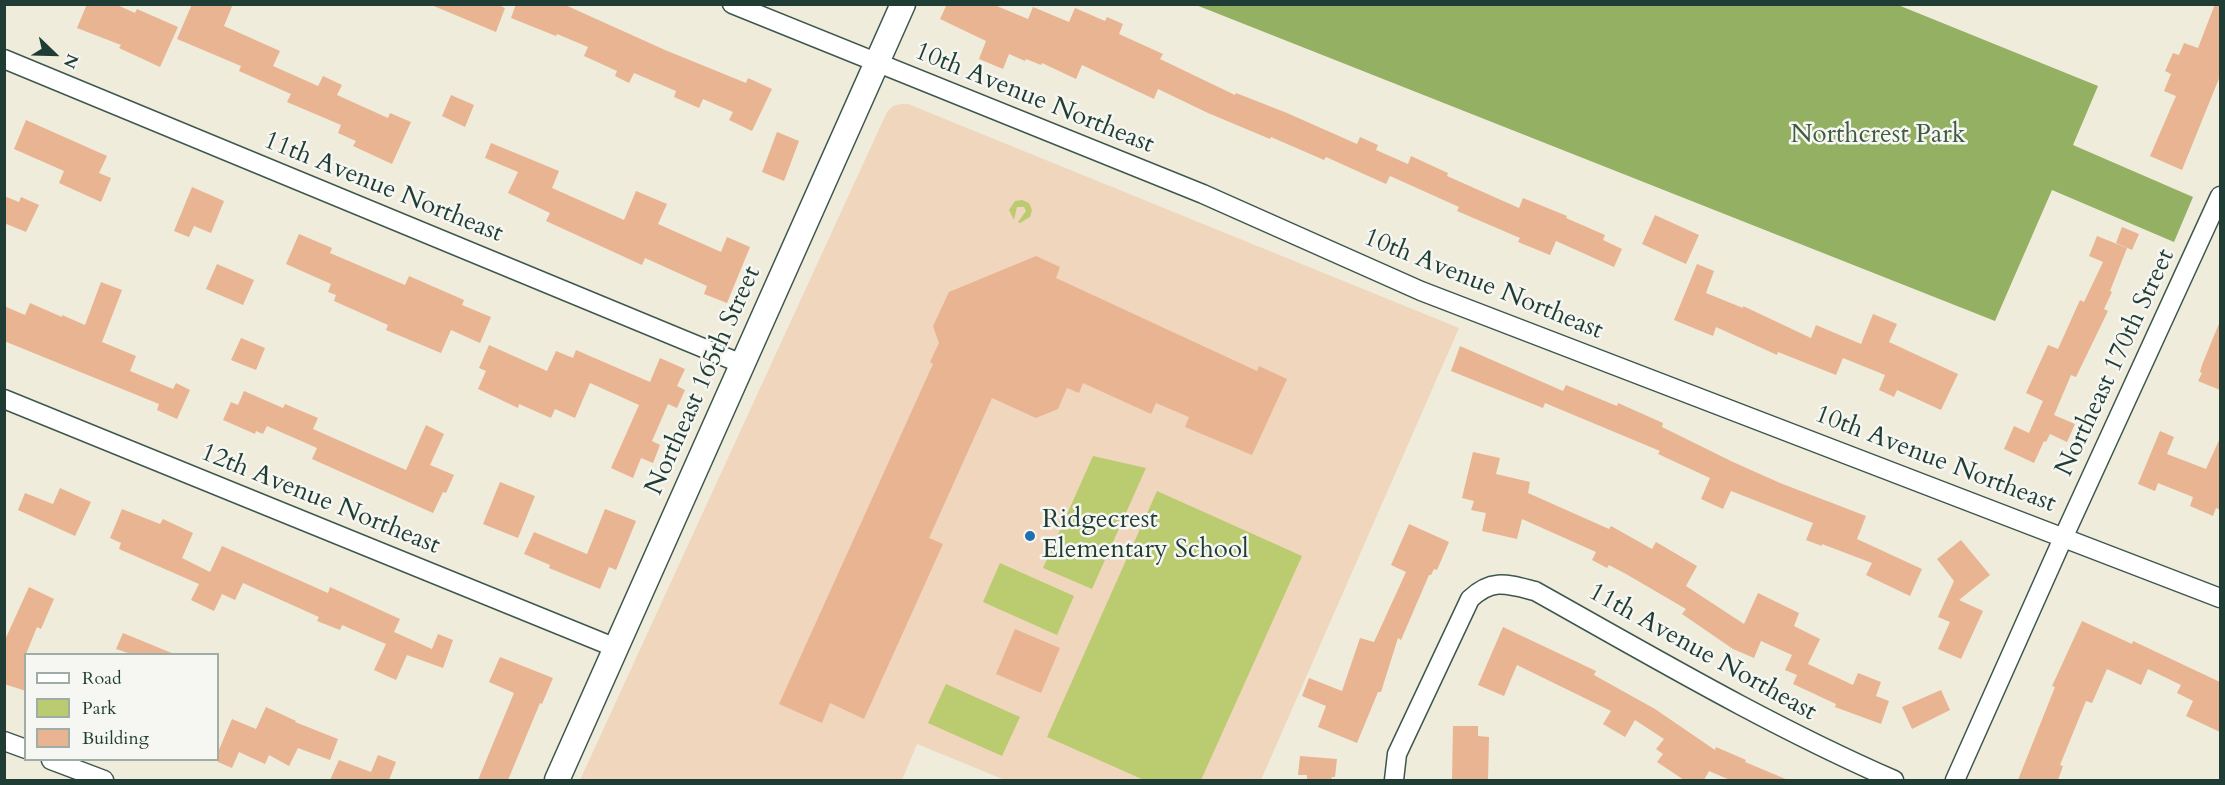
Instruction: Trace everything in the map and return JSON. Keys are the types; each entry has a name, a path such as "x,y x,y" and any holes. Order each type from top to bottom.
{"street":[{"name":"10th Avenue Northeast","path":"732,4 1203,194 1421,291 2064,536 2220,598"},
{"name":"Northeast 165th Street","path":"557,780 903,4"},
{"name":"11th Avenue Northeast","path":"4,60 742,364"},
{"name":"Northeast 170th Street","path":"1955,780 2220,196"},
{"name":"12th Avenue Northeast","path":"4,399 616,648"},
{"name":"11th Avenue Northeast","path":"1394,780 1397,754 1470,599 1482,587 1506,584 1535,591 1755,713 1833,754 1894,780"},
{"path":"4,741 24,748"},
{"path":"56,761 104,780"}],"shaded area":[{"name":"Ridgecrest Elementary School","path":"908,104 1459,328 1261,780 1005,780 917,744 902,780 580,780 887,112 893,106"}],"green space":[{"name":"Northcrest Park","path":"1196,5 1898,5 2098,86 2073,145 2193,197 2174,242 2052,190 1995,321"},
{"path":"1022,200 1029,203 1032,210 1030,217 1020,223 1018,222 1026,211 1024,207 1017,207 1014,220 1009,210 1015,201"},
{"path":"1093,456 1146,468 1092,589 1043,568"},
{"path":"1157,491 1302,556 1201,780 1144,780 1047,737"},
{"path":"1000,563 1074,596 1057,635 983,602"},
{"path":"946,684 1020,717 1002,756 928,723"}],"building":[{"path":"87,4 115,4 135,13 137,9 178,27 160,67 119,48 121,45 77,28"},
{"path":"192,4 233,4 224,26 280,51 273,66 318,86 323,76 342,85 337,95 388,118 390,113 411,122 392,164 353,146 356,141 338,133 341,125 287,102 291,94 239,71 241,66 177,39"},
{"path":"429,4 497,4 505,8 496,32"},
{"path":"516,4 563,4 665,50 746,83 748,78 772,89 752,131 729,120 733,112 703,99 699,108 674,97 676,91 634,73 629,83 615,76 617,71 584,56 588,47 511,18"},
{"path":"947,4 992,4 1028,19 1033,7 1069,22 1075,8 1105,21 1107,17 1123,24 1119,34 1163,54 1160,59 1235,95 1236,93 1287,113 1357,144 1360,137 1378,145 1376,150 1408,164 1411,156 1448,173 1447,176 1519,208 1523,198 1605,235 1603,240 1622,249 1614,267 1556,241 1550,255 1518,242 1520,238 1457,211 1459,207 1390,176 1386,184 1326,157 1324,160 1271,137 1270,139 1158,89 1154,99 1082,65 1076,79 1042,63 1041,65 1026,59 1025,61 1009,54 1003,69 979,59 986,41 940,19"},
{"path":"2215,4 2220,4 2220,76 2182,170 2150,156 2176,96 2164,91 2171,74 2165,71 2173,53 2179,55 2184,43 2198,48"},
{"path":"451,95 474,105 465,127 442,116"},
{"path":"26,120 107,156 99,173 111,178 101,202 59,183 64,171 14,149"},
{"path":"777,132 799,141 784,181 762,172"},
{"path":"491,143 559,171 552,188 624,220 636,191 667,204 658,224 721,252 727,237 750,247 727,303 704,294 707,286 645,258 642,265 546,221 550,213 508,193 518,172 485,158"},
{"path":"192,187 224,201 211,233 194,226 189,237 174,231"},
{"path":"4,196 19,202 21,197 39,205 26,232 4,223"},
{"path":"1655,215 1699,235 1686,264 1642,244"},
{"path":"2122,227 2139,234 2132,250 2116,243"},
{"path":"299,234 332,248 330,253 405,285 409,276 464,300 462,305 491,317 480,343 451,330 441,353 386,330 388,325 334,301 336,295 328,292 331,284 286,264"},
{"path":"2097,236 2127,248 2104,309 2108,311 2076,377 2071,375 2054,415 2075,424 2067,442 2050,434 2046,442 2044,441 2034,463 2004,449 2014,426 2029,433 2043,401 2026,393 2048,345 2058,349 2080,300 2084,302 2103,262 2089,256"},
{"path":"1036,256 1060,267 1056,278 1257,371 1259,366 1287,379 1252,455 1185,427 1189,417 1156,403 1151,414 1083,383 1079,393 1067,388 1058,409 1036,418 992,398 929,538 943,544 864,719 830,703 822,723 779,704 933,364 930,362 939,343 933,326 949,292"},
{"path":"217,264 254,280 243,305 206,289"},
{"path":"1697,264 1714,271 1706,293 1743,308 1743,306 1811,338 1816,325 1861,344 1873,314 1897,324 1889,342 1958,374 1941,410 1897,390 1894,397 1879,390 1885,375 1843,358 1836,375 1778,352 1777,355 1716,327 1713,336 1674,320"},
{"path":"101,282 122,290 102,342 136,356 130,371 173,389 176,383 190,390 177,419 157,410 159,404 4,341 4,306 25,315 30,303 85,325"},
{"path":"2220,321 2220,390 2198,381"},
{"path":"241,338 265,348 256,370 231,360"},
{"path":"489,345 547,371 556,351 573,358 576,350 650,382 660,358 685,369 677,386 685,390 677,408 668,404 652,441 660,445 653,463 641,458 633,478 611,468 639,405 590,383 575,418 555,409 551,418 519,404 518,408 478,389 486,371 479,368"},
{"path":"1460,346 1563,391 1566,385 1617,406 1618,403 1663,423 1662,427 1733,462 1866,516 1857,539 1922,569 1910,596 1866,575 1872,563 1806,540 1813,523 1731,491 1723,509 1701,499 1710,478 1658,454 1660,451 1545,403 1543,408 1451,371"},
{"path":"244,391 283,408 285,404 318,418 313,429 406,470 426,425 444,434 430,465 454,475 446,493 443,492 433,513 312,459 317,448 267,426 263,434 256,431 255,434 223,420 231,402 238,405"},
{"path":"2160,431 2174,437 2167,454 2206,469 2220,438 2220,510 2216,508 2213,516 2190,506 2193,497 2158,483 2155,491 2138,484"},
{"path":"1473,452 1500,458 1496,474 1530,482 1528,493 1609,529 1611,526 1652,549 1656,542 1697,566 1686,586 1744,624 1758,593 1799,613 1794,626 1820,639 1808,664 1853,685 1858,673 1881,682 1876,696 1889,701 1881,724 1835,707 1836,704 1793,684 1797,675 1785,670 1792,655 1761,641 1754,658 1733,649 1682,614 1686,609 1609,565 1607,568 1592,560 1596,552 1522,519 1517,539 1482,531 1486,513 1471,510 1474,501 1462,498"},
{"path":"500,482 535,496 518,538 483,524"},
{"path":"60,488 91,502 75,536 18,510 25,493 53,504"},
{"path":"122,509 160,524 163,519 193,533 182,558 210,572 222,546 328,593 330,587 400,619 394,632 432,649 438,634 453,640 443,668 407,655 396,680 374,670 386,644 342,625 340,630 317,621 319,617 243,583 235,600 222,594 214,611 191,600 199,584 119,549 121,543 110,538"},
{"path":"605,509 636,521 616,570 609,567 600,589 549,568 550,565 524,554 534,532 587,554"},
{"path":"1409,524 1449,542 1437,570 1434,569 1429,575 1401,640 1398,638 1381,692 1378,692 1357,743 1318,727 1326,706 1302,696 1309,678 1342,691 1360,638 1374,642 1406,572 1391,565"},
{"path":"1961,540 1990,575 1959,600 1983,611 1961,659 1938,649 1950,622 1938,617 1954,581 1937,559"},
{"path":"29,587 54,599 41,629 37,627 26,653 24,653 24,690 4,684 4,642"},
{"path":"2082,621 2132,644 2133,641 2220,682 2220,732 2186,716 2193,701 2177,693 2181,685 2148,669 2141,685 2107,669 2092,703 2086,701 2060,765 2063,766 2058,780 2018,780 2055,687 2052,686"},
{"path":"1503,627 1596,671 1594,675 1655,709 1715,750 1716,747 1788,780 1730,780 1709,771 1704,780 1684,780 1657,762 1663,754 1656,749 1664,739 1635,720 1625,737 1603,724 1611,711 1517,665 1504,696 1478,685"},
{"path":"1015,629 1060,648 1041,693 996,674"},
{"path":"123,633 172,653 128,653 116,649"},
{"path":"500,657 553,678 542,704 540,703 508,780 478,780 514,693 489,682"},
{"path":"1941,690 1950,710 1912,729 1902,707"},
{"path":"266,707 295,722 338,739 330,760 298,748 289,766 269,755 265,764 239,752 232,768 218,762 219,750 232,719 256,729"},
{"path":"1453,726 1478,726 1478,736 1489,737 1488,780 1452,780"},
{"path":"378,755 396,762 389,780 330,780 339,760 371,772"},
{"path":"1300,756 1337,759 1335,777 1331,780 1307,780 1307,775 1298,775"}],"place":[{"name":"Ridgecrest Elementary School","path":"1030,536"}]}
